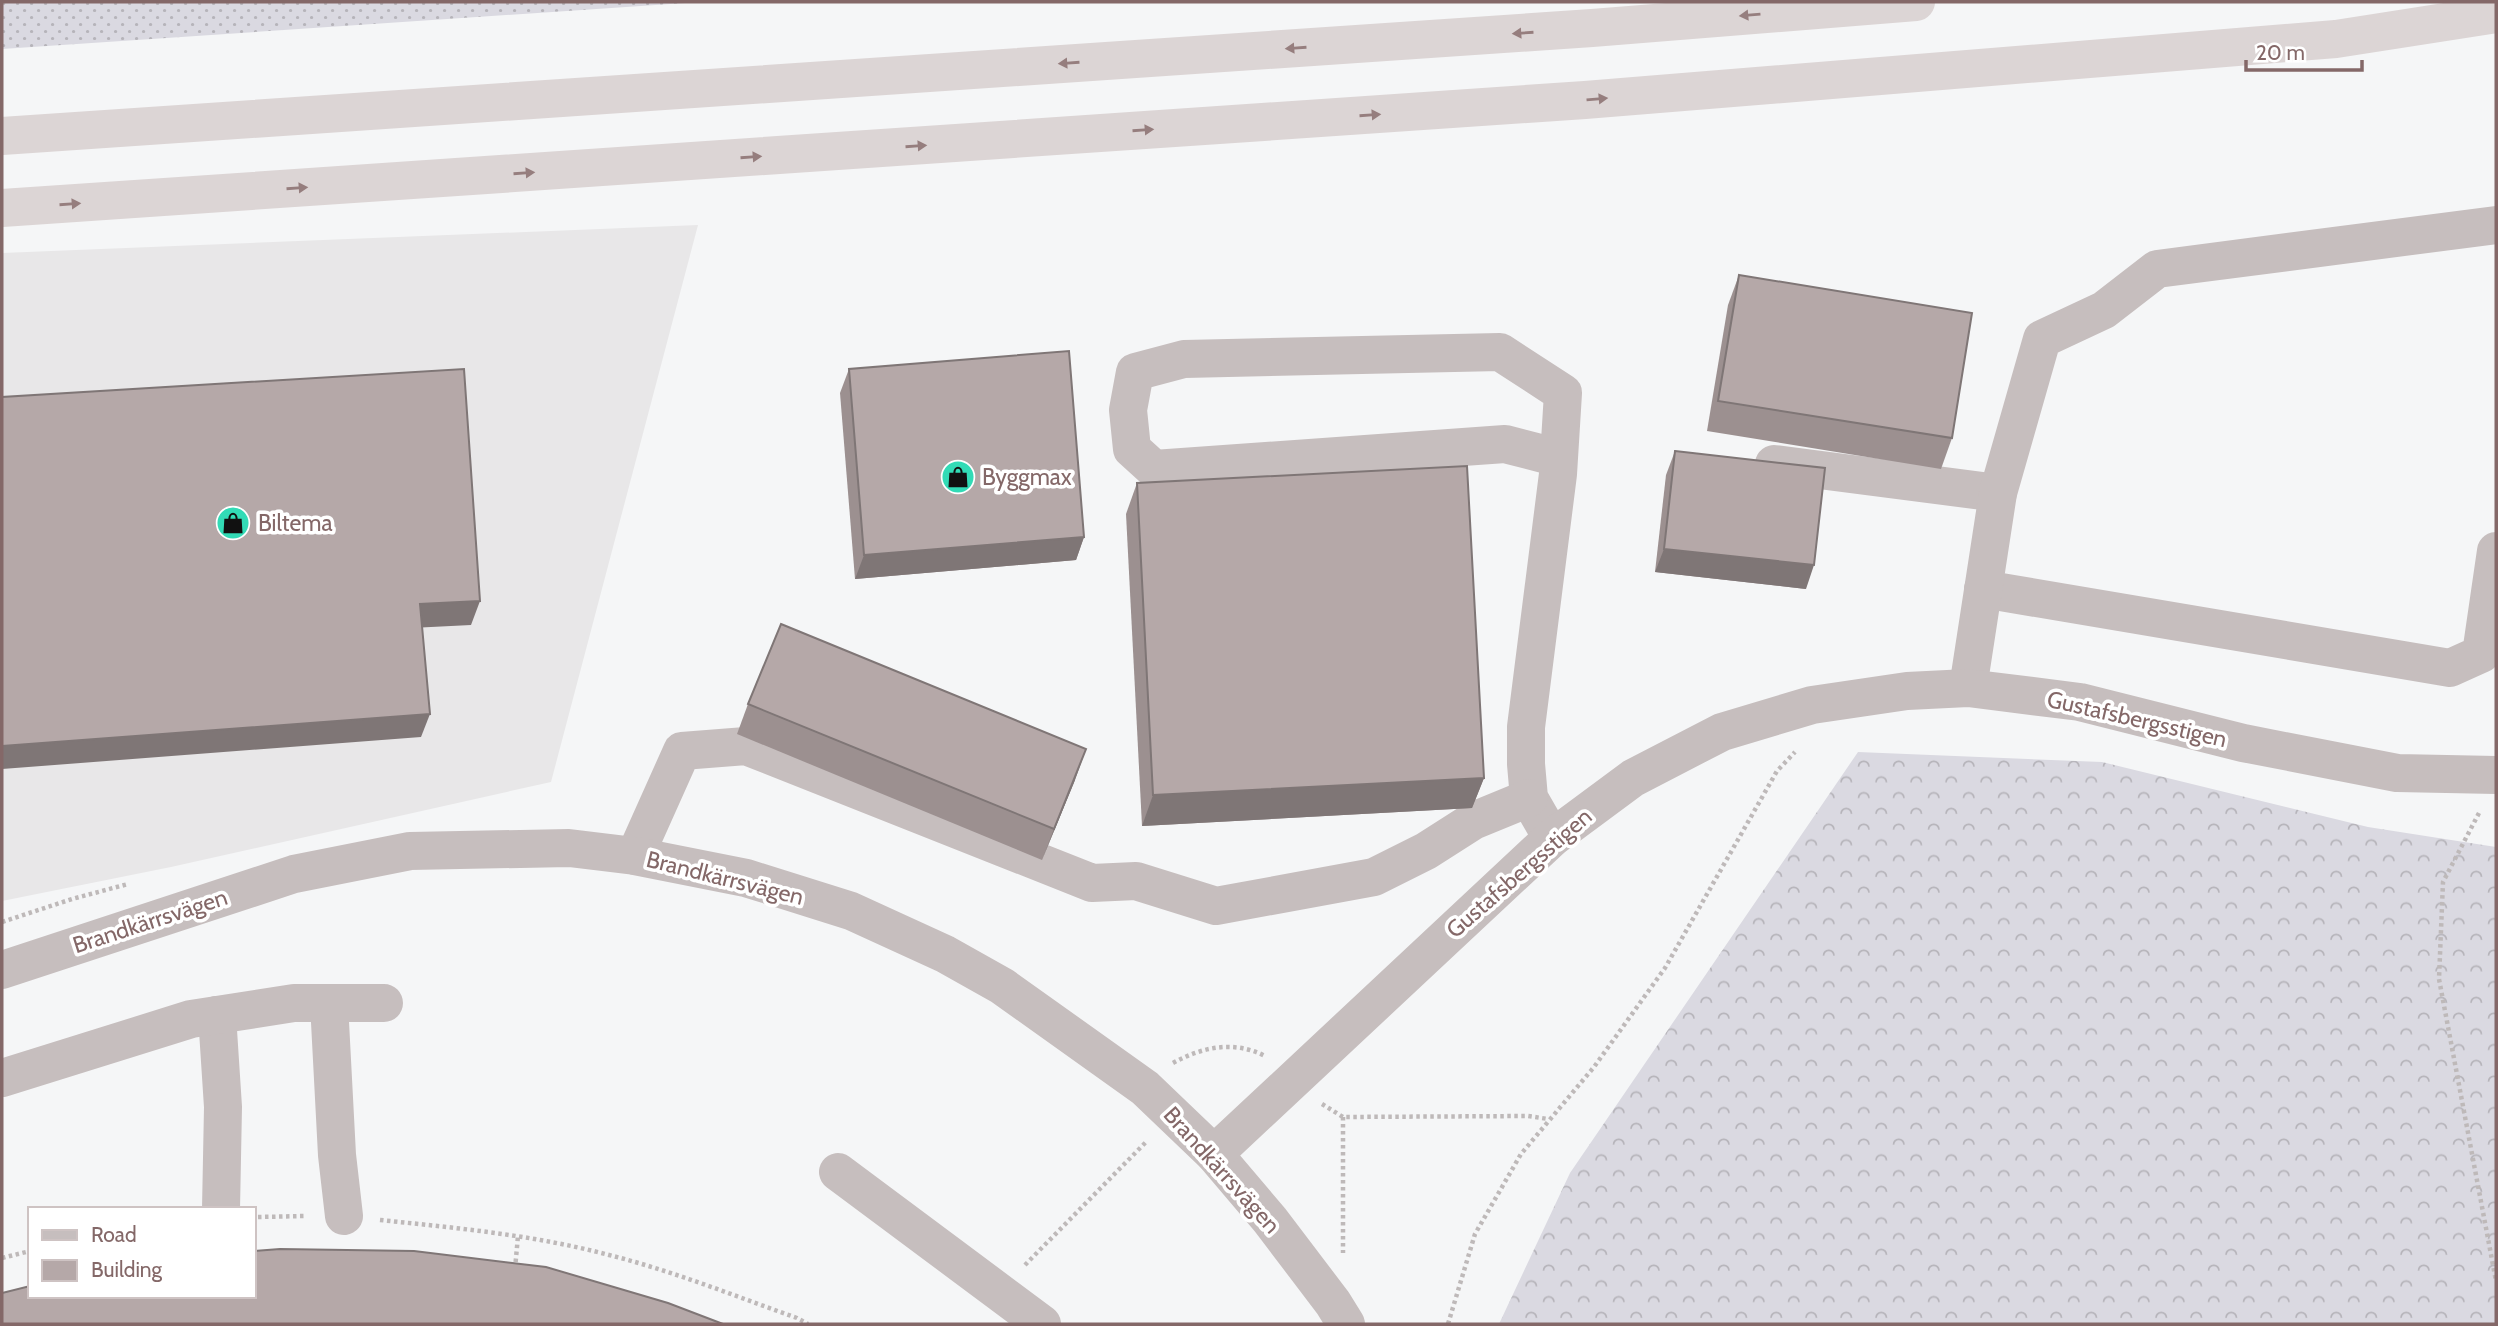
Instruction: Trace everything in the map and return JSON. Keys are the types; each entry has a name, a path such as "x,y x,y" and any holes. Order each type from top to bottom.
{"highway":[{"path":"2,136 1592,28 1916,2"},
{"path":"2,208 1585,100 2336,39 2496,14"}],"street":[{"path":"1968,688 1998,493 2042,339 2104,310 2157,269 2496,226"},
{"path":"1552,838 1529,798 1526,727 1559,458 1563,393 1500,352 1184,359 1135,372 1128,410 1132,449 1154,469 1505,444 1559,458"},
{"path":"1736,460 1998,493"},
{"path":"1983,589 2450,668 2481,654 2496,551"},
{"name":"Gustafsbergsstigen","path":"1214,1154 1552,838 1633,778 1722,732 1812,705 1907,691 1968,688 2080,702 2243,743 2490,789"},
{"path":"635,856 682,751 746,746 1092,883 1136,881 1216,906 1374,877 1426,850 1473,821 1529,798"},
{"name":"Brandkärrsvägen","path":"2,970 293,874 410,851 569,848 635,856 746,877 851,911 945,954 1002,986 1145,1088 1214,1154 1270,1220 1346,1324"},
{"path":"2,1078 191,1019 294,1003 384,1003"},
{"path":"329,1003 337,1156 344,1216"},
{"path":"217,1015 223,1107 221,1207"},
{"path":"838,1172 1042,1324"}],"path":[{"path":"1448,1324 1475,1234 1521,1154 1594,1067 1665,968 1777,772 1800,746"},
{"path":"2490,789 2443,882 2439,979 2496,1281"},
{"path":"1343,1264 1343,1117 1528,1116 1549,1119"},
{"path":"1000,1291 1152,1136"},
{"path":"256,1217 344,1216 518,1236 609,1255 713,1288 808,1324"},
{"path":"514,1281 518,1236"},
{"path":"2,1258 28,1252"}],"shaded area":[{"path":"698,225 551,782 171,867 2,901 2,253"}],"green space":[{"path":"2,2 700,2 2,49"},
{"path":"1858,752 2102,762 2368,827 2496,847 2496,1324 1499,1324 1570,1173"}],"building":[{"path":"1739,275 1972,313 1952,438 1718,401"},
{"name":"Byggmax","path":"1069,351 1084,537 864,555 849,369"},
{"name":"Biltema","path":"464,369 480,601 420,604 430,714 2,746 2,397"},
{"path":"1675,451 1825,468 1814,565 1664,549"},
{"path":"1467,466 1484,778 1153,795 1137,483"},
{"path":"781,624 1086,749 1054,829 748,704"},
{"path":"256,1251 414,1251 546,1267 668,1303 723,1324 2,1324 2,1293 28,1286 28,1298 256,1298"}],"place":[{"name":"Byggmax","path":"958,477"},
{"name":"Biltema","path":"233,523"}]}
